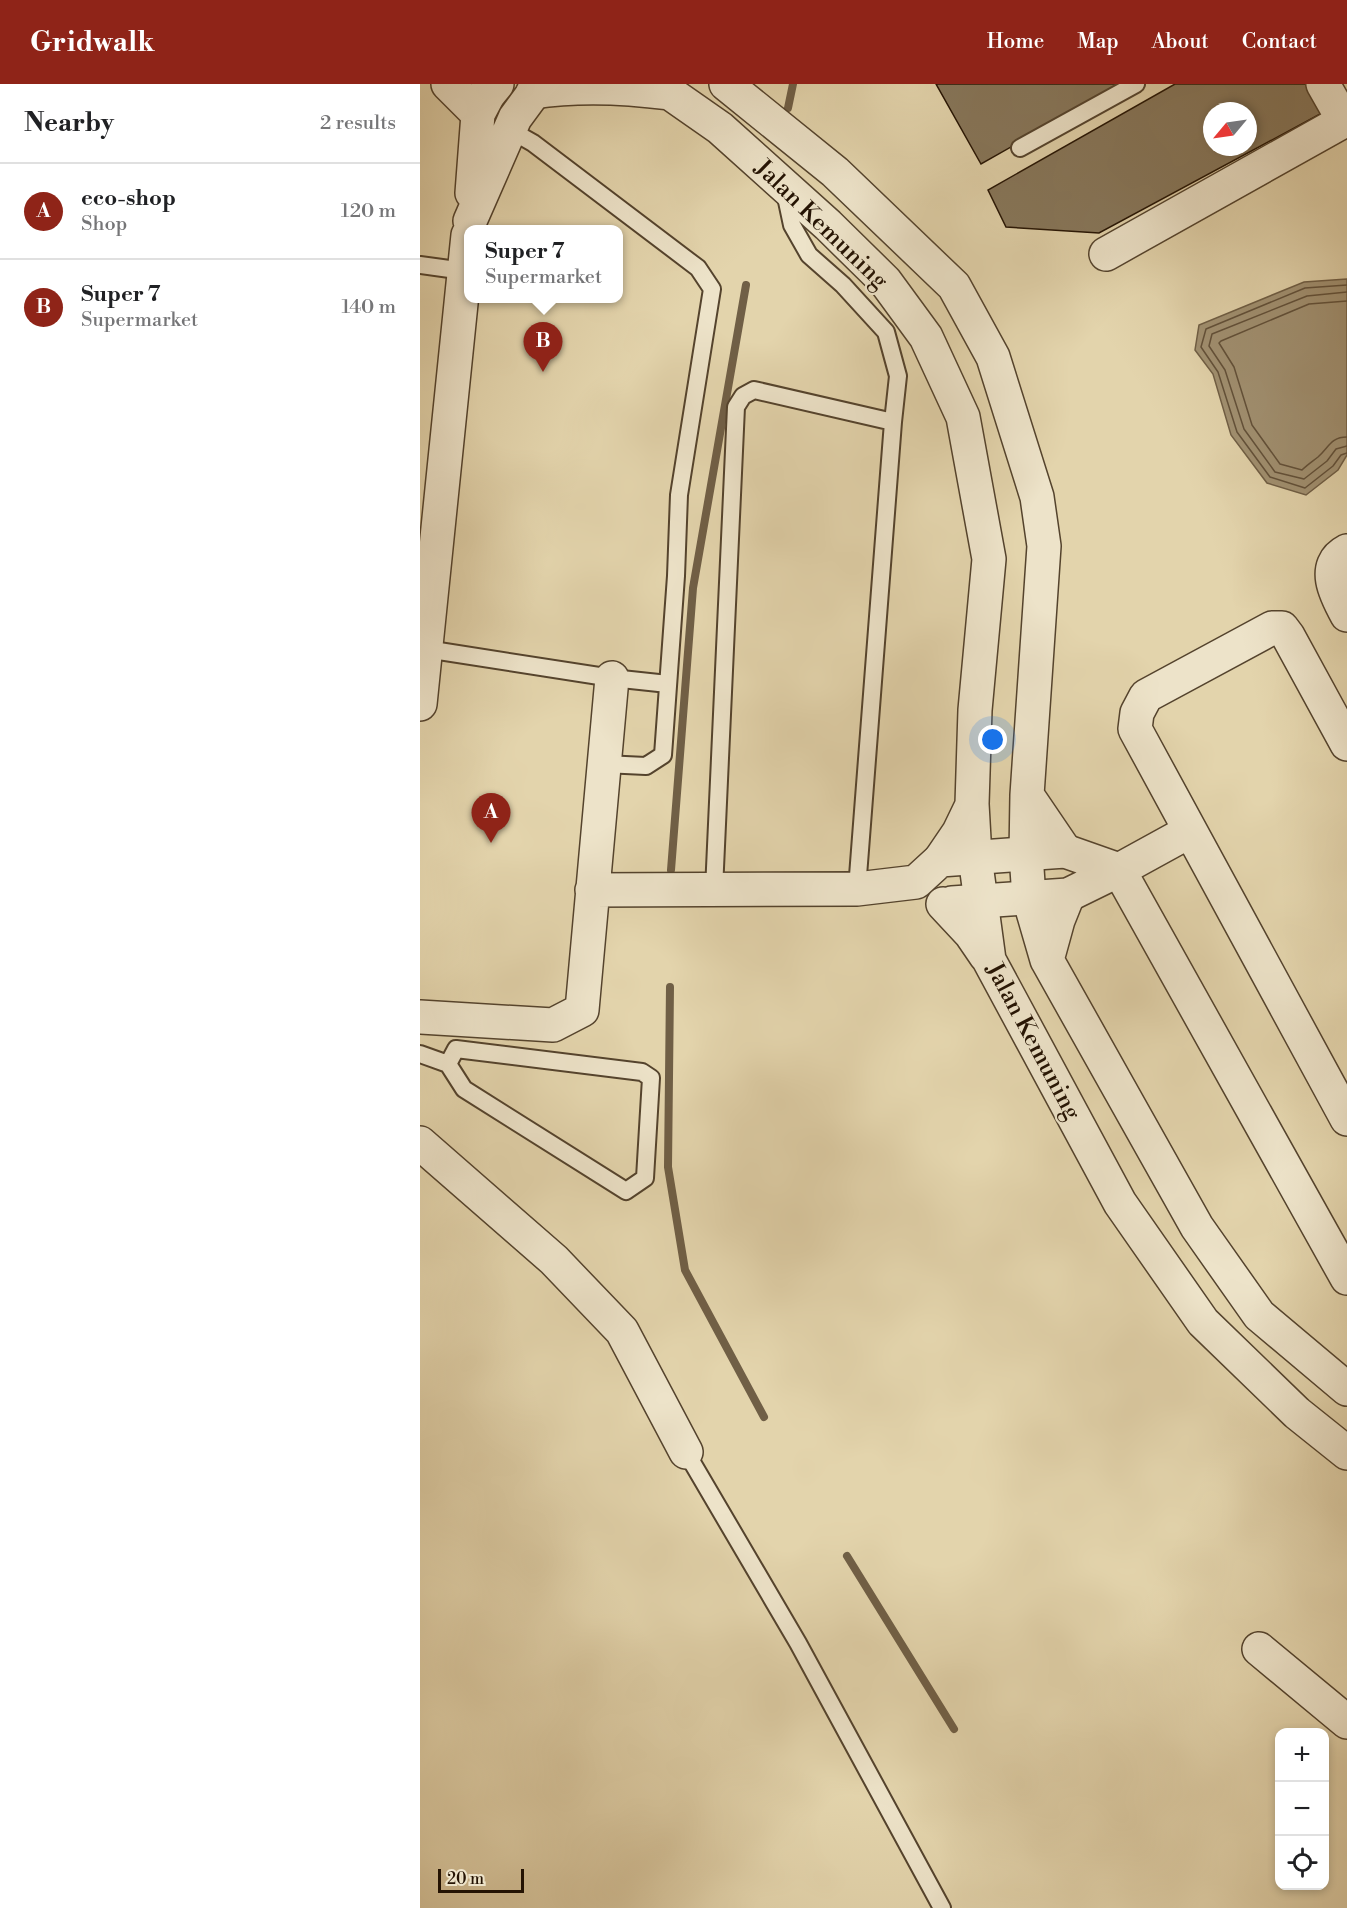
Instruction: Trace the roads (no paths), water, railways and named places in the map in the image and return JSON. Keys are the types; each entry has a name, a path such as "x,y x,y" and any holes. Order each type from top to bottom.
{"street":[{"path":"448,84 488,94 469,225"},
{"name":"Jalan Kemuning","path":"726,84 835,172 954,286 993,357 1037,497 1044,546 1027,795 1026,854 1029,898 1047,960 1197,1227 1259,1315 1347,1389"},
{"path":"1106,254 1345,120 1323,84"},
{"path":"470,225 515,118 536,88 663,89"},
{"name":"Jalan Kemuning","path":"663,89 720,128 828,225 885,281 926,337 963,417 989,559 975,710 972,804 975,858 989,960 1120,1203 1203,1322 1296,1413 1347,1453"},
{"path":"420,704 426,649 428,557 464,271"},
{"path":"1341,604 1331,575 1339,555 1347,551"},
{"path":"1347,744 1282,628 1272,628 1146,696 1137,712 1135,729 1347,1118"},
{"path":"420,1017 553,1025 582,1010 612,678"},
{"path":"1027,795 1065,851"},
{"path":"592,890 857,889 916,882 940,860 959,832 972,804"},
{"path":"943,904 1068,895 1191,831"},
{"path":"940,860 1065,851 1119,870 1347,1278"},
{"path":"916,882 943,904 971,934 989,960"},
{"path":"1047,960 1058,920 1068,895"},
{"path":"420,1143 554,1260 622,1331 686,1452"},
{"path":"1259,1649 1347,1722"}],"lane":[{"path":"1020,148 1136,84"},
{"path":"510,130 533,143 698,268 712,289 679,495 676,576 663,755 646,766 604,764"},
{"path":"783,185 792,225 809,255 843,285 886,332 898,376 857,889"},
{"path":"420,265 464,271"},
{"path":"714,890 736,407 743,396 754,390 893,422"},
{"path":"426,649 612,678 668,684"},
{"path":"420,1054 448,1064 464,1089 626,1191 645,1178 651,1078 642,1072 456,1049 448,1064"},
{"path":"686,1452 798,1643 942,1908"}],"water":[{"path":"1347,279 1347,455 1338,470 1306,495 1267,483 1231,435 1213,374 1195,350 1199,325 1304,282"}],"waterway":[{"path":"788,108 793,84"},
{"path":"671,870 693,588 746,285"},
{"path":"670,987 668,1167 685,1270 764,1417"},
{"path":"847,1556 954,1729"}],"place":[{"name":"Super 7","path":"543,372"},
{"name":"eco-shop","path":"491,843"}]}
